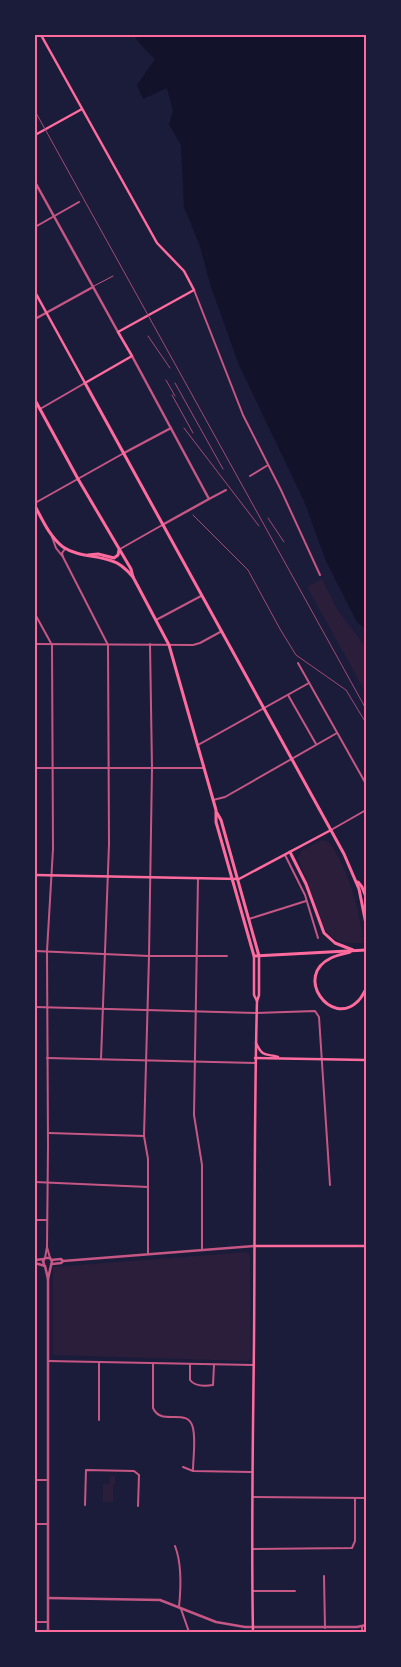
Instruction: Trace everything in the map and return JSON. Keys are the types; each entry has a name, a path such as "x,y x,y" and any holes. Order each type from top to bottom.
{"main road":[{"path":"41,35 157,242 184,271 194,290 118,332 132,356 85,383"},
{"path":"35,135 82,109"},
{"path":"35,292 293,758 344,854 356,880 366,924"},
{"path":"35,400 78,479 131,568 169,644 259,956 259,995 256,1001"},
{"path":"35,505 52,537 66,548 112,561 134,577"},
{"path":"87,555 94,554 114,558 118,555 119,550"},
{"path":"216,810 216,822 254,956 256,1063 254,1365 251,1472 253,1632"},
{"path":"35,875 238,879 244,878 331,830"},
{"path":"290,852 306,884 324,934 335,943 356,950"},
{"path":"356,880 362,887 366,897"},
{"path":"356,950 331,958 319,968 315,978 316,991 324,1002 340,1008 352,1006 366,989"},
{"path":"254,956 366,950"},
{"path":"256,1041 264,1055 277,1056 279,1058"},
{"path":"255,1058 366,1060"},
{"path":"254,1246 366,1246"}],"street":[{"path":"35,182 118,332"},
{"path":"35,227 79,202"},
{"path":"35,319 93,287"},
{"path":"194,290 243,415 320,575"},
{"path":"132,356 209,499"},
{"path":"40,409 85,383"},
{"path":"35,505 171,428"},
{"path":"250,476 268,465"},
{"path":"119,550 226,490"},
{"path":"52,537 56,548 63,557 108,645 108,876 101,1059"},
{"path":"63,557 62,553 66,548"},
{"path":"156,620 202,595"},
{"path":"35,614 52,644 53,849 47,951 48,1133 47,1247 45,1259 48,1279"},
{"path":"35,644 198,644 222,631"},
{"path":"148,1255 148,1159 144,1136 151,878 150,644"},
{"path":"298,662 366,784"},
{"path":"198,745 309,683"},
{"path":"288,695 316,744"},
{"path":"213,800 225,797 337,733"},
{"path":"35,768 204,768"},
{"path":"331,830 366,810"},
{"path":"285,855 307,901 318,938"},
{"path":"198,878 194,1120 202,1165 202,1250"},
{"path":"249,919 307,901"},
{"path":"35,951 149,956 227,956"},
{"path":"35,1007 256,1013 310,1010 317,1012 326,1101 330,1185"},
{"path":"48,1058 256,1063"},
{"path":"48,1133 144,1136"},
{"path":"35,1182 148,1187"},
{"path":"35,1220 47,1220"},
{"path":"35,1262 45,1259 51,1262 62,1263 63,1261 254,1246"},
{"path":"47,1247 49,1248 51,1262 48,1279 48,1632"},
{"path":"35,1262 45,1266"},
{"path":"45,1266 51,1262"},
{"path":"48,1361 254,1365"},
{"path":"98,1362 99,1420"},
{"path":"153,1363 153,1408 162,1417 181,1417 188,1419 191,1423 194,1432 193,1471"},
{"path":"190,1364 190,1380 199,1386 213,1385 214,1364"},
{"path":"183,1467 193,1471 251,1472"},
{"path":"85,1505 86,1470 134,1470 139,1475 138,1506"},
{"path":"35,1480 48,1480"},
{"path":"252,1497 366,1498"},
{"path":"252,1549 346,1549 353,1547 355,1541 355,1498"},
{"path":"35,1524 48,1524"},
{"path":"175,1546 178,1554 180,1608 189,1632"},
{"path":"324,1576 325,1628"},
{"path":"253,1591 295,1591"},
{"path":"48,1598 150,1599 167,1602 216,1622 253,1627 325,1628 364,1626 362,1632"},
{"path":"35,1622 48,1622"}],"lane":[{"path":"93,287 113,276"}],"shaded area":[{"path":"134,35 366,35 366,629 357,622 326,561 304,501 239,365 210,284 200,246 184,207 181,145 169,124 173,111 167,88 143,99 137,85 155,59 139,43"},
{"path":"322,579 337,609 366,648 366,693 307,587"},
{"path":"322,840 331,844 348,880 359,916 363,943 339,941 330,936 323,925 298,858 302,850"},
{"path":"247,1252 250,1256 251,1358 248,1361 53,1355 53,1267"},
{"path":"110,1476 115,1476 113,1502 103,1502 103,1484 110,1484"}],"railway":[{"path":"35,111 366,709"},
{"path":"148,336 170,368"},
{"path":"166,380 175,396"},
{"path":"175,383 223,469"},
{"path":"172,395 193,433"},
{"path":"184,428 259,526"},
{"path":"193,515 248,570 296,655 346,690 366,723"},
{"path":"268,518 284,542"}]}
